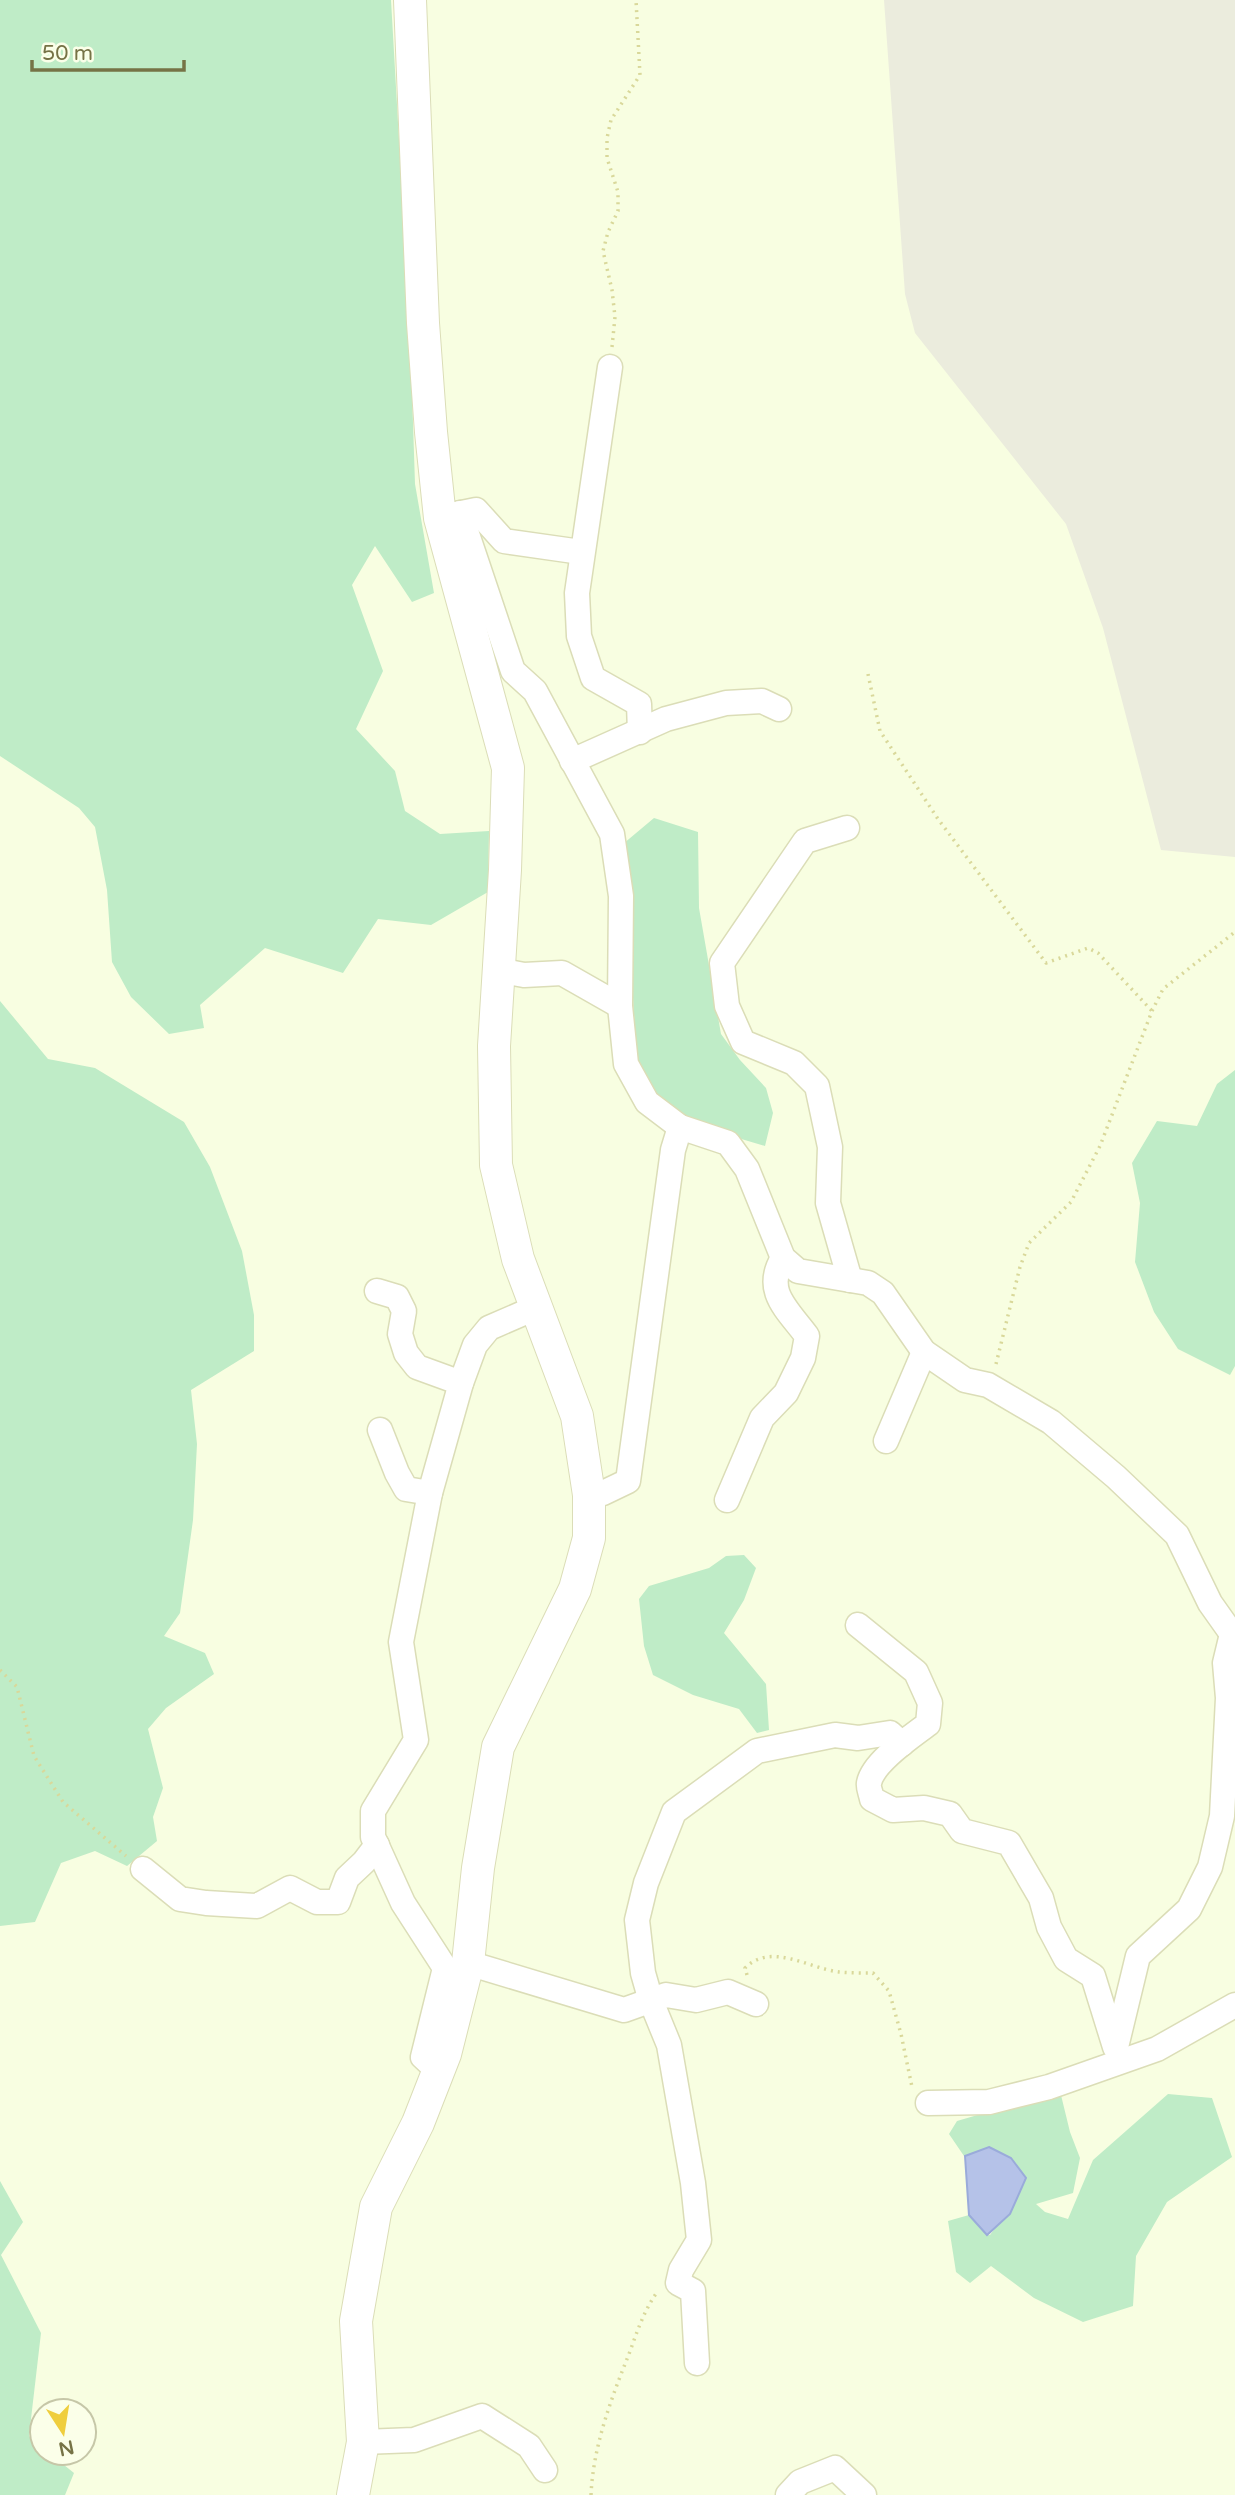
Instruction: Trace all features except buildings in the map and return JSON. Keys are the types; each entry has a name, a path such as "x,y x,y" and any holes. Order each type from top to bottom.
{"street":[{"path":"353,2495 363,2442 356,2321 376,2207 418,2123 438,2071 468,1963 478,1868 498,1747 575,1589 589,1538 589,1495 577,1416 518,1259 496,1165 495,1046 508,768 430,432 410,0"},
{"path":"610,367 581,552 577,593 579,636 593,678 639,704 640,732"},
{"path":"450,516 476,510 504,541 581,552"},
{"path":"450,516 513,671 535,691 612,834 621,896 620,1006 626,1064 647,1102 680,1127 728,1143 747,1169 783,1258 798,1271 868,1283 883,1293 924,1352 965,1380 988,1385 1051,1422 1116,1477 1177,1535 1210,1603 1234,1636 1225,1663 1228,1698 1222,1816 1210,1867 1189,1909 1138,1956 1118,2054"},
{"path":"572,761 666,719 726,704 762,701 779,709"},
{"path":"847,828 805,841 722,963 727,1006 743,1042 794,1063 817,1086 830,1147 828,1203 850,1280"},
{"path":"498,970 524,975 562,973 620,1006"},
{"path":"589,1495 603,1493 628,1481 673,1150 680,1127"},
{"path":"727,1500 762,1418 786,1393 803,1358 807,1336 776,1294 775,1271 783,1258"},
{"path":"377,1291 397,1297 404,1311 400,1334 406,1353 417,1367 461,1383"},
{"path":"438,2071 423,2057 445,1968 403,1903 373,1837 373,1811 416,1740 401,1642 430,1493 461,1383 475,1345 489,1328 535,1308"},
{"path":"886,1441 924,1352"},
{"path":"380,1430 406,1489 430,1493"},
{"path":"858,1625 916,1672 930,1703 928,1724 873,1771 868,1786 872,1799 893,1810 924,1808 950,1814 962,1831 1009,1843 1041,1898 1049,1927 1066,1959 1093,1976 1118,2054"},
{"path":"697,2363 693,2291 678,2283 681,2270 699,2240 693,2183 668,2045 643,1973 636,1920 646,1883 674,1812 757,1751 835,1735 858,1738 890,1733 902,1744"},
{"path":"143,1869 180,1899 257,1906 290,1888 317,1902 338,1902 347,1878 377,1846"},
{"path":"468,1963 624,2010 666,1995 696,2000 728,1993 756,2004"},
{"path":"928,2103 989,2102 1049,2087 1118,2054 1157,2049 1235,2005"},
{"path":"363,2442 414,2440 482,2416 529,2445 545,2470"},
{"path":"788,2495 800,2482 835,2468 864,2495"}],"path":[{"path":"610,367 615,317 603,251 618,211 618,192 607,158 607,138 611,120 640,75 636,0"},
{"path":"868,674 880,731 938,819 1046,963 1088,948 1097,953 1152,1011"},
{"path":"988,1385 994,1372 1020,1268 1030,1243 1071,1202 1100,1146 1163,989 1235,932"},
{"path":"0,1670 18,1687 34,1756 64,1802 102,1837 143,1869"},
{"path":"756,2004 745,1968 754,1959 776,1955 838,1972 873,1973 890,1991 913,2097 928,2103"},
{"path":"591,2495 592,2474 610,2402 648,2305 662,2285 678,2283"}],"shaded area":[{"path":"884,0 1235,0 1235,857 1161,850 1103,628 1066,524 915,333 905,294"}],"green space":[{"path":"0,0 391,0 410,332 415,484 434,593 412,602 375,546 352,585 383,671 356,729 395,771 405,811 440,834 489,831 488,892 431,925 378,919 343,973 265,948 200,1005 204,1028 169,1034 131,997 112,962 107,890 95,827 79,808 0,756"},
{"path":"654,818 698,832 699,908 721,1034 766,1088 773,1113 765,1146 681,1121 651,1091 637,1060 623,844"},
{"path":"0,1001 48,1059 95,1068 184,1122 210,1167 242,1251 254,1315 254,1351 191,1390 197,1444 193,1520 180,1613 164,1636 205,1653 214,1674 166,1708 148,1729 163,1788 153,1817 157,1841 127,1866 95,1851 61,1863 35,1922 0,1926"},
{"path":"1235,1070 1235,1366 1230,1375 1178,1349 1154,1312 1135,1262 1140,1203 1132,1163 1157,1121 1197,1126 1217,1084"},
{"path":"744,1555 756,1568 744,1600 724,1633 766,1684 769,1730 757,1733 739,1709 693,1695 653,1675 644,1646 639,1599 649,1586 709,1568 726,1556"},
{"path":"1060,2091 1070,2132 1080,2158 1073,2193 1036,2204 1045,2212 1068,2219 1093,2160 1168,2094 1212,2098 1232,2157 1167,2202 1136,2256 1133,2306 1083,2322 1034,2298 991,2266 970,2283 956,2272 948,2221 969,2215 990,2235 1010,2214 990,2147 964,2156 949,2134 957,2121"},
{"path":"0,2181 23,2222 1,2255 41,2333 34,2397 28,2397 28,2467 66,2467 74,2473 65,2495 0,2495"}],"water":[{"path":"989,2147 1011,2158 1026,2178 1010,2214 987,2235 969,2215 965,2156"}]}
